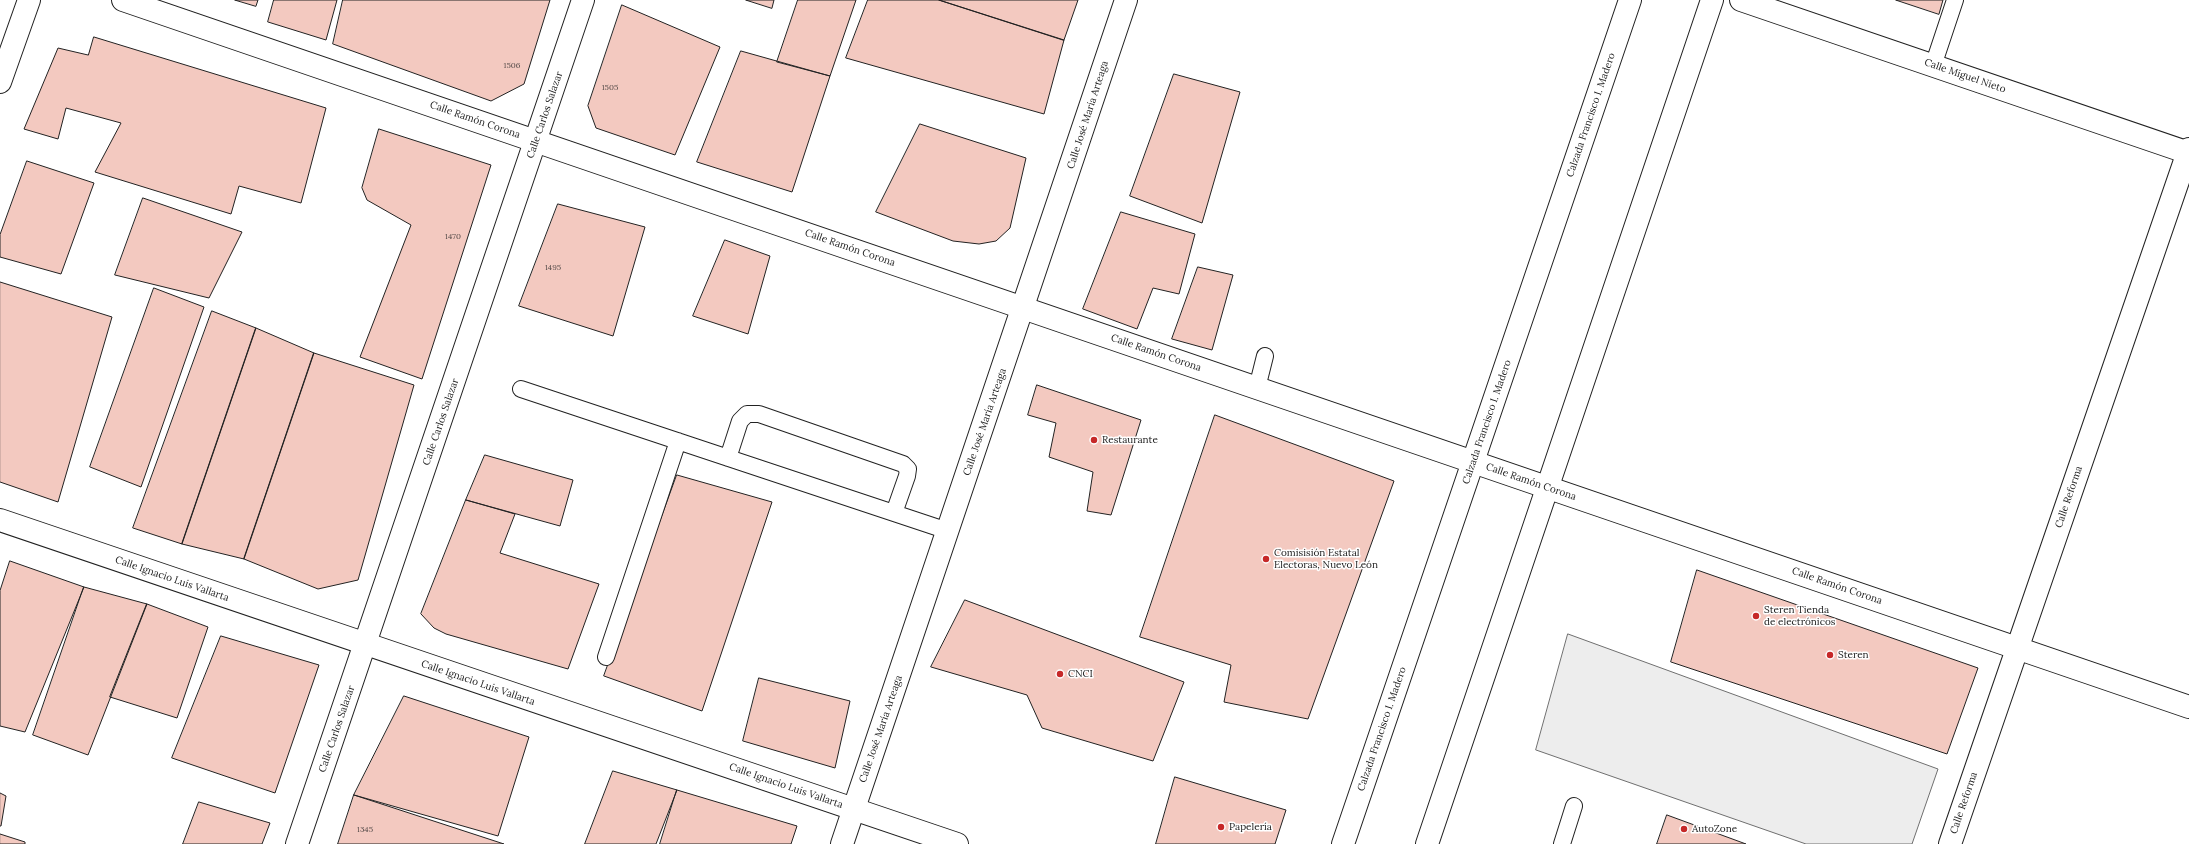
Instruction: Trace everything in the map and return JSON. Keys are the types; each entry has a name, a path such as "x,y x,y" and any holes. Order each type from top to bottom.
{"street":[{"path":"0,82 29,0"},
{"name":"Calle Ramón Corona","path":"124,0 2189,707"},
{"name":"Calle Carlos Salazar","path":"297,844 366,645 583,0"},
{"name":"Calle José María Arteaga","path":"842,844 1024,308 1126,0"},
{"name":"Calzada Francisco I. Madero","path":"1343,844 1630,0"},
{"path":"1427,844 1712,0"},
{"name":"Calle Miguel Nieto","path":"1741,0 1933,66 2189,151"},
{"name":"Calle Reforma","path":"1950,844 2189,151"},
{"name":"Calle Ignacio Luis Vallarta","path":"0,520 957,844"}],"lane":[{"path":"1933,66 1955,0"},
{"path":"1257,388 1265,356"},
{"path":"521,389 948,531"},
{"path":"728,458 740,421 747,414 759,414 903,464 908,470 907,476 894,513"},
{"path":"606,657 678,441"},
{"path":"1562,844 1574,806"}],"shaded area":[{"path":"1568,634 1938,769 1912,844 1806,844 1536,750"}],"building":[{"path":"235,0 258,0 256,6"},
{"path":"274,0 337,0 326,40 268,22"},
{"path":"343,0 550,0 524,84 491,101 333,44"},
{"path":"746,0 774,0 772,8"},
{"path":"798,0 856,0 830,76 777,62"},
{"path":"868,0 939,0 1064,40 1044,114 846,58"},
{"path":"939,0 1078,0 1064,40"},
{"path":"1896,0 1943,0 1939,14"},
{"path":"622,5 720,47 675,155 596,128 588,106"},
{"path":"94,37 326,108 301,203 239,186 231,214 95,172 121,123 66,108 58,139 24,129 58,48 88,55"},
{"path":"741,51 830,76 792,192 697,162"},
{"path":"1174,74 1240,92 1202,223 1130,196"},
{"path":"920,124 1026,158 1010,228 996,241 979,244 953,241 876,212"},
{"path":"379,129 491,165 422,379 360,357 411,225 367,200 362,188"},
{"path":"27,161 94,183 61,274 0,257 0,235"},
{"path":"143,198 242,232 209,298 115,275"},
{"path":"558,204 645,227 613,336 519,306"},
{"path":"1121,212 1195,234 1179,294 1153,288 1137,329 1083,309"},
{"path":"725,240 770,256 748,334 693,316"},
{"path":"1198,267 1233,275 1212,350 1172,339"},
{"path":"0,282 112,317 58,502 0,482"},
{"path":"154,288 204,307 141,487 90,467"},
{"path":"212,311 256,328 182,544 133,528"},
{"path":"256,328 314,353 244,559 182,544"},
{"path":"314,353 414,385 358,580 318,589 244,559"},
{"name":"Restaurante","path":"1037,385 1141,420 1111,515 1087,511 1093,472 1049,457 1056,423 1028,415"},
{"name":"Comisisión Estatal Electoras, Nuevo León","path":"1215,415 1394,481 1308,719 1224,702 1231,665 1140,637"},
{"path":"485,455 573,480 560,526 466,500"},
{"path":"677,475 772,502 702,711 604,676"},
{"path":"466,500 515,514 500,553 599,584 568,669 446,634 434,628 421,614"},
{"path":"10,561 84,587 25,732 0,726 0,591"},
{"name":"Steren Tienda de electrónicos","path":"1697,570 1978,668 1947,754 1671,662"},
{"path":"84,587 147,604 88,755 33,735"},
{"name":"CNCI","path":"965,600 1184,682 1153,761 1042,728 1027,695 931,667"},
{"path":"147,604 208,627 177,718 110,697"},
{"path":"221,636 319,665 275,793 172,758"},
{"path":"759,678 850,701 835,768 743,741"},
{"path":"404,696 529,737 498,836 354,795"},
{"path":"613,771 677,790 656,844 585,844"},
{"name":"Papelería","path":"1175,777 1286,810 1275,844 1156,844"},
{"path":"677,790 797,826 791,844 660,844"},
{"path":"0,793 6,796 1,826 0,826"},
{"path":"354,795 504,844 338,844"},
{"path":"199,802 270,823 262,844 183,844"},
{"name":"AutoZone","path":"1667,815 1746,844 1657,844"},
{"path":"0,834 25,842 25,844 0,844"}],"place":[{"name":"Restaurante","path":"1094,440"},
{"name":"Comisisión Estatal Electoras, Nuevo León","path":"1266,559"},
{"name":"Steren Tienda de electrónicos","path":"1756,616"},
{"name":"Steren","path":"1830,655"},
{"name":"CNCI","path":"1060,674"},
{"name":"Papelería","path":"1221,827"},
{"name":"AutoZone","path":"1684,829"}]}
